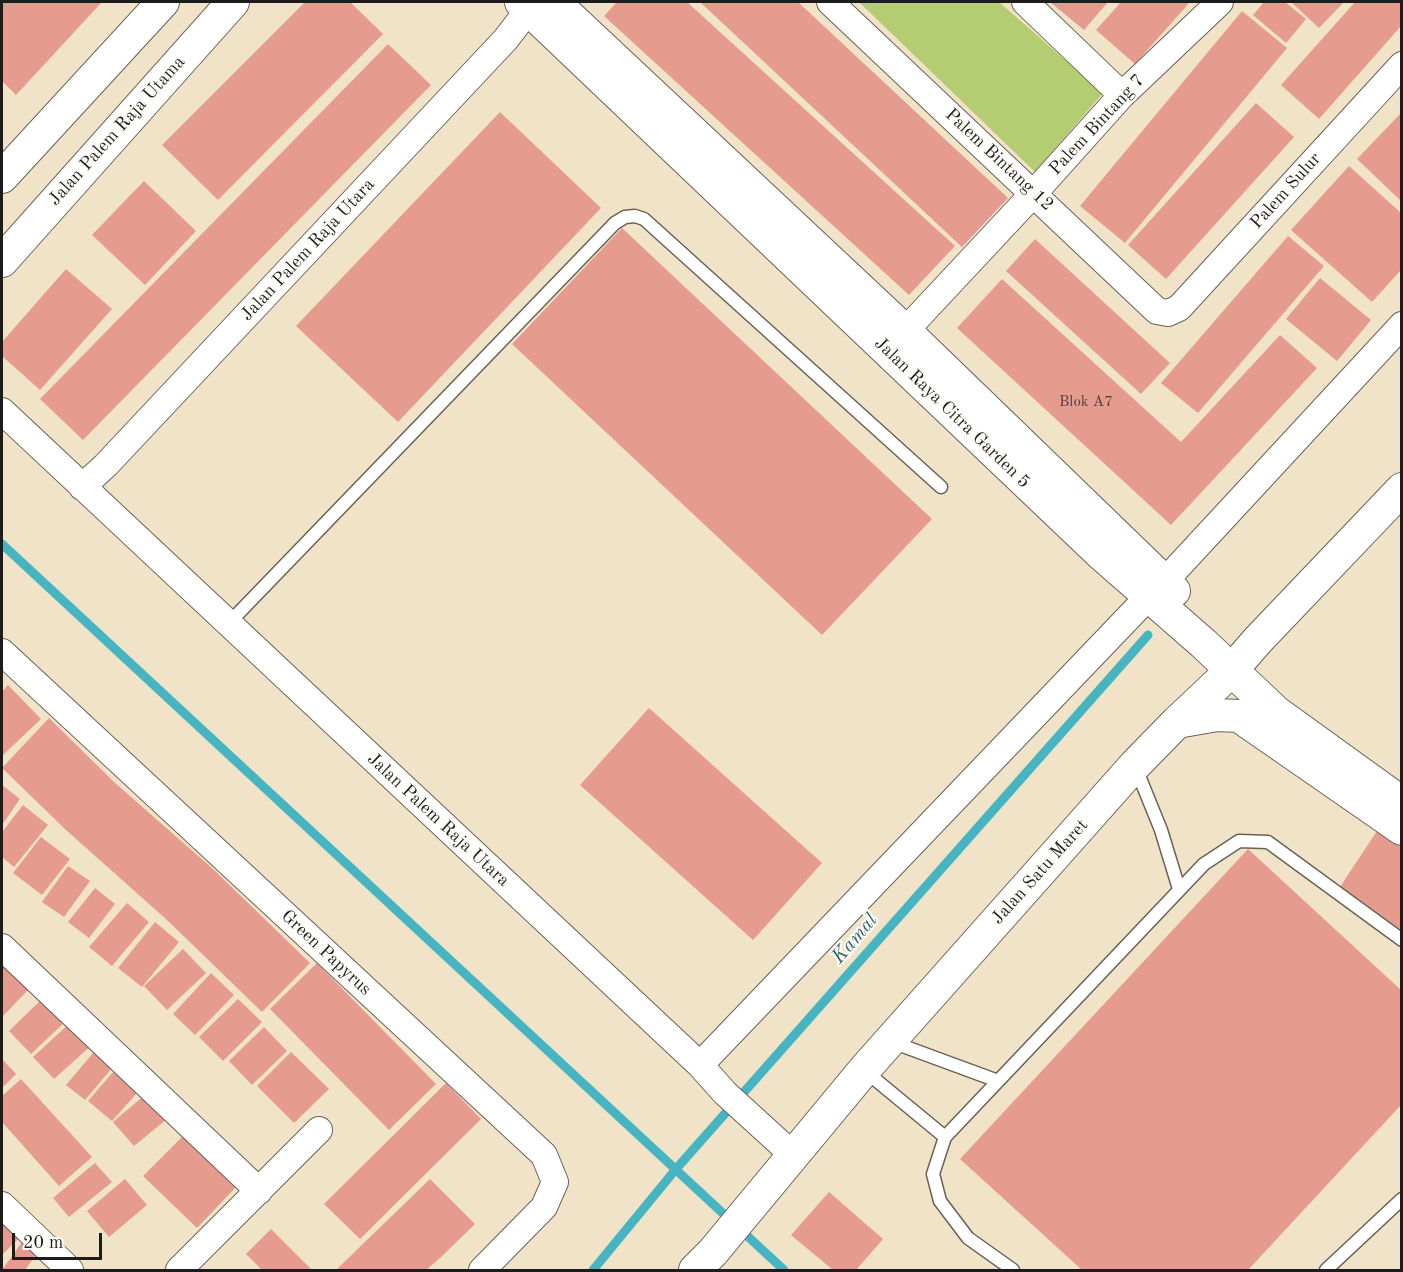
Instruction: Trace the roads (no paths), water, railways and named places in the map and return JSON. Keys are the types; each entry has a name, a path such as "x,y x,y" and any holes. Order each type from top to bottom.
{"street":[{"path":"2,177 163,2"},
{"name":"Jalan Palem Raja Utama","path":"2,261 233,2"},
{"name":"Palem Bintang 12","path":"830,2 1157,311 1168,313"},
{"path":"1025,2 1122,95"},
{"name":"Palem Bintang 7","path":"905,331 1122,95 1220,2"},
{"name":"Jalan Raya Citra Garden 5","path":"535,4 905,331 1157,589 1204,644 1248,661 1288,705 1401,786"},
{"name":"Jalan Raya Citra Garden 5","path":"535,4 1101,554 1157,589"},
{"name":"Jalan Palem Raja Utara","path":"82,487 130,439 506,39 535,4"},
{"name":"Palem Sulur","path":"1168,313 1179,309 1401,64"},
{"path":"700,1065 1157,589 1401,325"},
{"name":"Jalan Palem Raja Utara","path":"2,411 784,1146"},
{"name":"Jalan Satu Maret","path":"704,1261 751,1206 784,1146 864,1070 1135,765 1177,722 1248,661 1401,489"},
{"name":"Green Papyrus","path":"2,652 544,1155 555,1182 544,1207 482,1270"},
{"name":"Jalan Raya Citra Garden 5","path":"1248,661 1276,712 1401,803"},
{"path":"1177,722 1217,715 1239,716 1401,829"},
{"path":"2,947 259,1191"},
{"path":"179,1270 319,1130"},
{"path":"2,1204 70,1270"}],"lane":[{"path":"228,624 615,223 625,217 635,216 644,219 941,487"},
{"path":"1135,765 1161,830 1179,889"},
{"path":"1013,1270 968,1238 940,1201 933,1174 945,1137 1204,864 1239,842 1268,843 1401,940"},
{"path":"890,1041 998,1082"},
{"path":"864,1070 945,1137"},
{"path":"1326,1270 1401,1199"}],"waterway":[{"path":"2,544 784,1270"},
{"name":"Kamal","path":"593,1270 676,1169 1148,635"}]}
